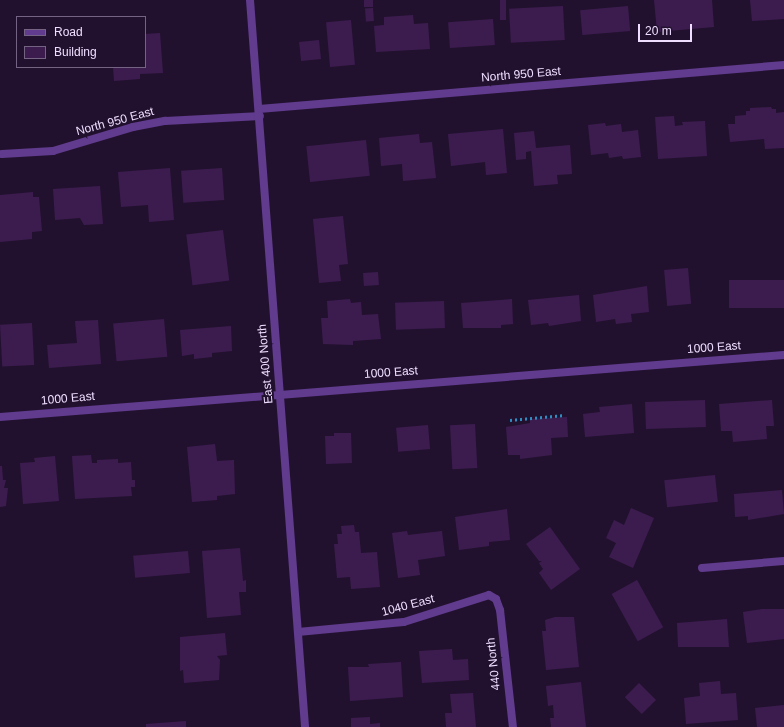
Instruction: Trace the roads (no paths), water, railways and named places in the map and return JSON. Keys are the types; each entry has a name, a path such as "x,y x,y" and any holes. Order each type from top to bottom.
{"street":[{"name":"East 400 North","path":"250,0 260,112 305,727"},
{"name":"North 950 East","path":"2,154 53,151 133,127 165,121 784,64"},
{"name":"1000 East","path":"0,417 281,393 784,355"},
{"path":"702,568 784,561"},
{"name":"1040 East","path":"298,632 404,622 483,595 490,595 496,599"},
{"name":"440 North","path":"496,599 500,610 513,727"}]}
